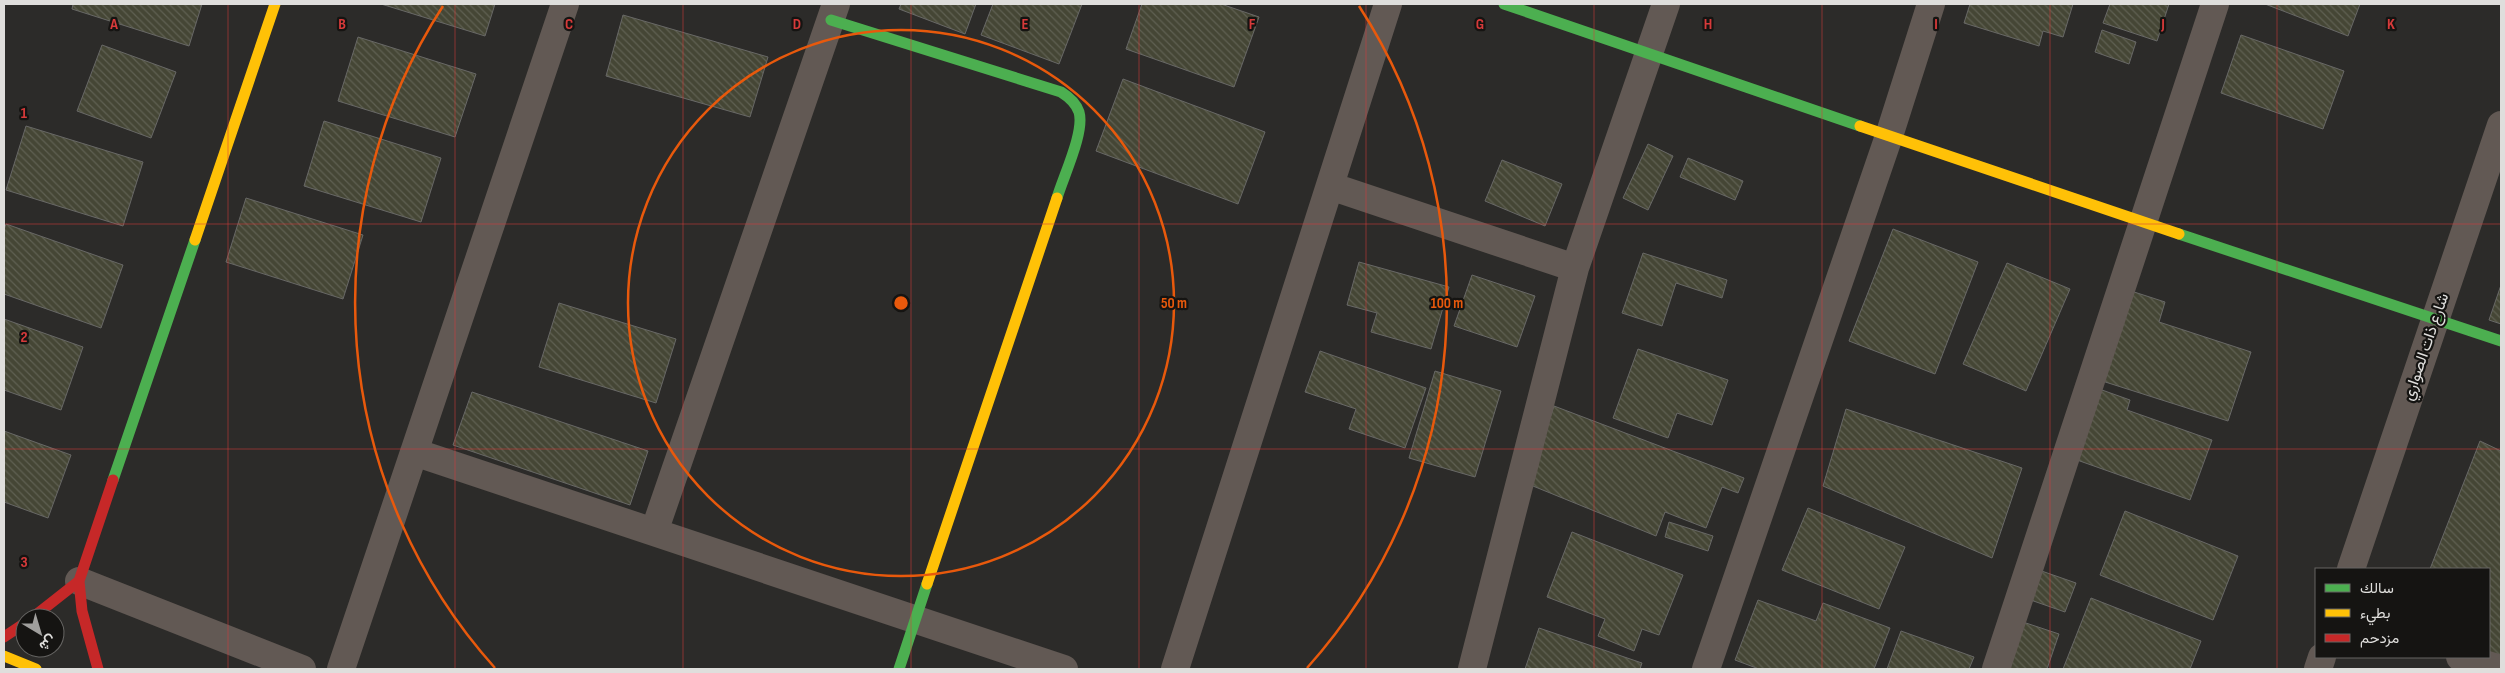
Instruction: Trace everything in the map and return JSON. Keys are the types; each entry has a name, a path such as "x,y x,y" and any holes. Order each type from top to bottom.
{"street":[{"path":"98,669 87,634 79,581 275,4"},
{"path":"341,669 565,4"},
{"path":"1175,669 1388,4"},
{"path":"1504,4 2144,224 2501,340"},
{"path":"1472,669 1575,268 1666,4"},
{"path":"1706,669 1889,136 1931,4"},
{"path":"1996,669 2215,4"},
{"path":"654,532 834,12 1061,92 1074,100 1080,109 1081,125 899,669"},
{"name":"شارع ذات الصواري","path":"2351,568 2501,125"},
{"path":"1330,186 1575,268"},
{"path":"414,452 1064,669"},
{"path":"45,608 79,581"},
{"path":"79,581 302,669"},
{"path":"4,637 15,630"},
{"path":"4,656 36,669"},
{"path":"2463,658 2501,669"}],"building":[{"path":"73,4 202,4 189,46 72,9"},
{"path":"381,4 495,4 485,36"},
{"path":"901,4 976,4 965,34 899,9"},
{"path":"993,4 1082,4 1059,64 981,35"},
{"path":"1142,4 1221,4 1259,17 1234,87 1126,49"},
{"path":"1970,4 2073,4 2063,37 2043,31 2039,46 1964,23"},
{"path":"2110,4 2169,4 2157,41 2103,23"},
{"path":"2265,4 2360,4 2348,36"},
{"path":"623,15 768,57 750,117 606,76"},
{"path":"2102,30 2136,42 2129,64 2095,52"},
{"path":"2241,35 2344,71 2323,129 2221,93"},
{"path":"358,37 476,74 455,137 338,101"},
{"path":"102,45 176,72 151,138 77,111"},
{"path":"1123,79 1265,132 1238,204 1096,151"},
{"path":"324,121 441,158 421,222 304,186"},
{"path":"26,126 143,162 123,226 6,190"},
{"path":"1648,144 1673,156 1648,210 1623,198"},
{"path":"1688,158 1743,181 1735,200 1680,177"},
{"path":"1502,160 1562,184 1545,226 1485,201"},
{"path":"246,198 363,235 343,299 226,262"},
{"path":"6,224 123,265 101,328 4,294 4,230"},
{"path":"1893,229 1978,262 1935,374 1849,341"},
{"path":"1643,253 1727,280 1722,298 1676,283 1662,326 1622,313"},
{"path":"1359,262 1449,287 1431,349 1371,332 1377,313 1347,305"},
{"path":"2007,263 2070,289 2026,391 1963,364"},
{"path":"1472,275 1535,296 1517,347 1454,326"},
{"path":"2501,285 2501,324 2489,320"},
{"path":"2128,290 2165,302 2159,322 2251,352 2228,421 2099,380"},
{"path":"559,303 676,339 656,403 539,367"},
{"path":"4,319 83,347 61,410 4,390"},
{"path":"1638,349 1728,380 1712,425 1677,413 1668,438 1613,418"},
{"path":"1320,351 1426,388 1405,448 1349,429 1356,409 1305,392"},
{"path":"1435,371 1501,391 1475,477 1409,458"},
{"path":"2102,390 2130,400 2127,410 2212,440 2190,500 2077,460"},
{"path":"472,392 648,451 630,505 453,445"},
{"path":"1554,406 1744,478 1738,493 1722,487 1706,528 1665,512 1656,536 1528,484"},
{"path":"1846,409 2022,468 1992,558 1823,486"},
{"path":"4,431 71,455 48,518 4,502"},
{"path":"2480,441 2501,451 2501,656 2490,652 2490,568 2430,568"},
{"path":"1808,508 1905,547 1879,609 1782,570"},
{"path":"2125,511 2238,556 2213,620 2100,575"},
{"path":"1669,522 1713,536 1708,551 1665,537"},
{"path":"1572,532 1683,575 1659,635 1642,629 1634,651 1598,636 1605,619 1547,597"},
{"path":"2033,568 2076,583 2065,612 2022,597"},
{"path":"2091,598 2201,641 2190,669 2063,669"},
{"path":"1758,600 1816,621 1823,603 1890,628 1874,669 1759,669 1735,660"},
{"path":"2017,620 2059,634 2047,669 2000,669"},
{"path":"1539,628 1642,663 1640,669 1525,669"},
{"path":"1901,631 1974,657 1969,669 1887,669"}],"traffic: fast":[{"path":"1504,4 1860,126"},
{"path":"831,20 1061,92 1067,96 1078,109 1080,121 1076,142 1057,198"},
{"path":"2179,234 2501,341"},
{"path":"113,480 195,240"},
{"path":"899,669 927,584"}],"traffic: slow":[{"path":"195,240 275,4"},
{"path":"1860,126 2179,234"},
{"path":"927,584 1057,198"},
{"path":"4,656 36,669"}],"traffic: jam":[{"path":"98,669 82,611 79,581 113,480"},
{"path":"45,608 79,581"},
{"path":"4,637 15,630"}]}
